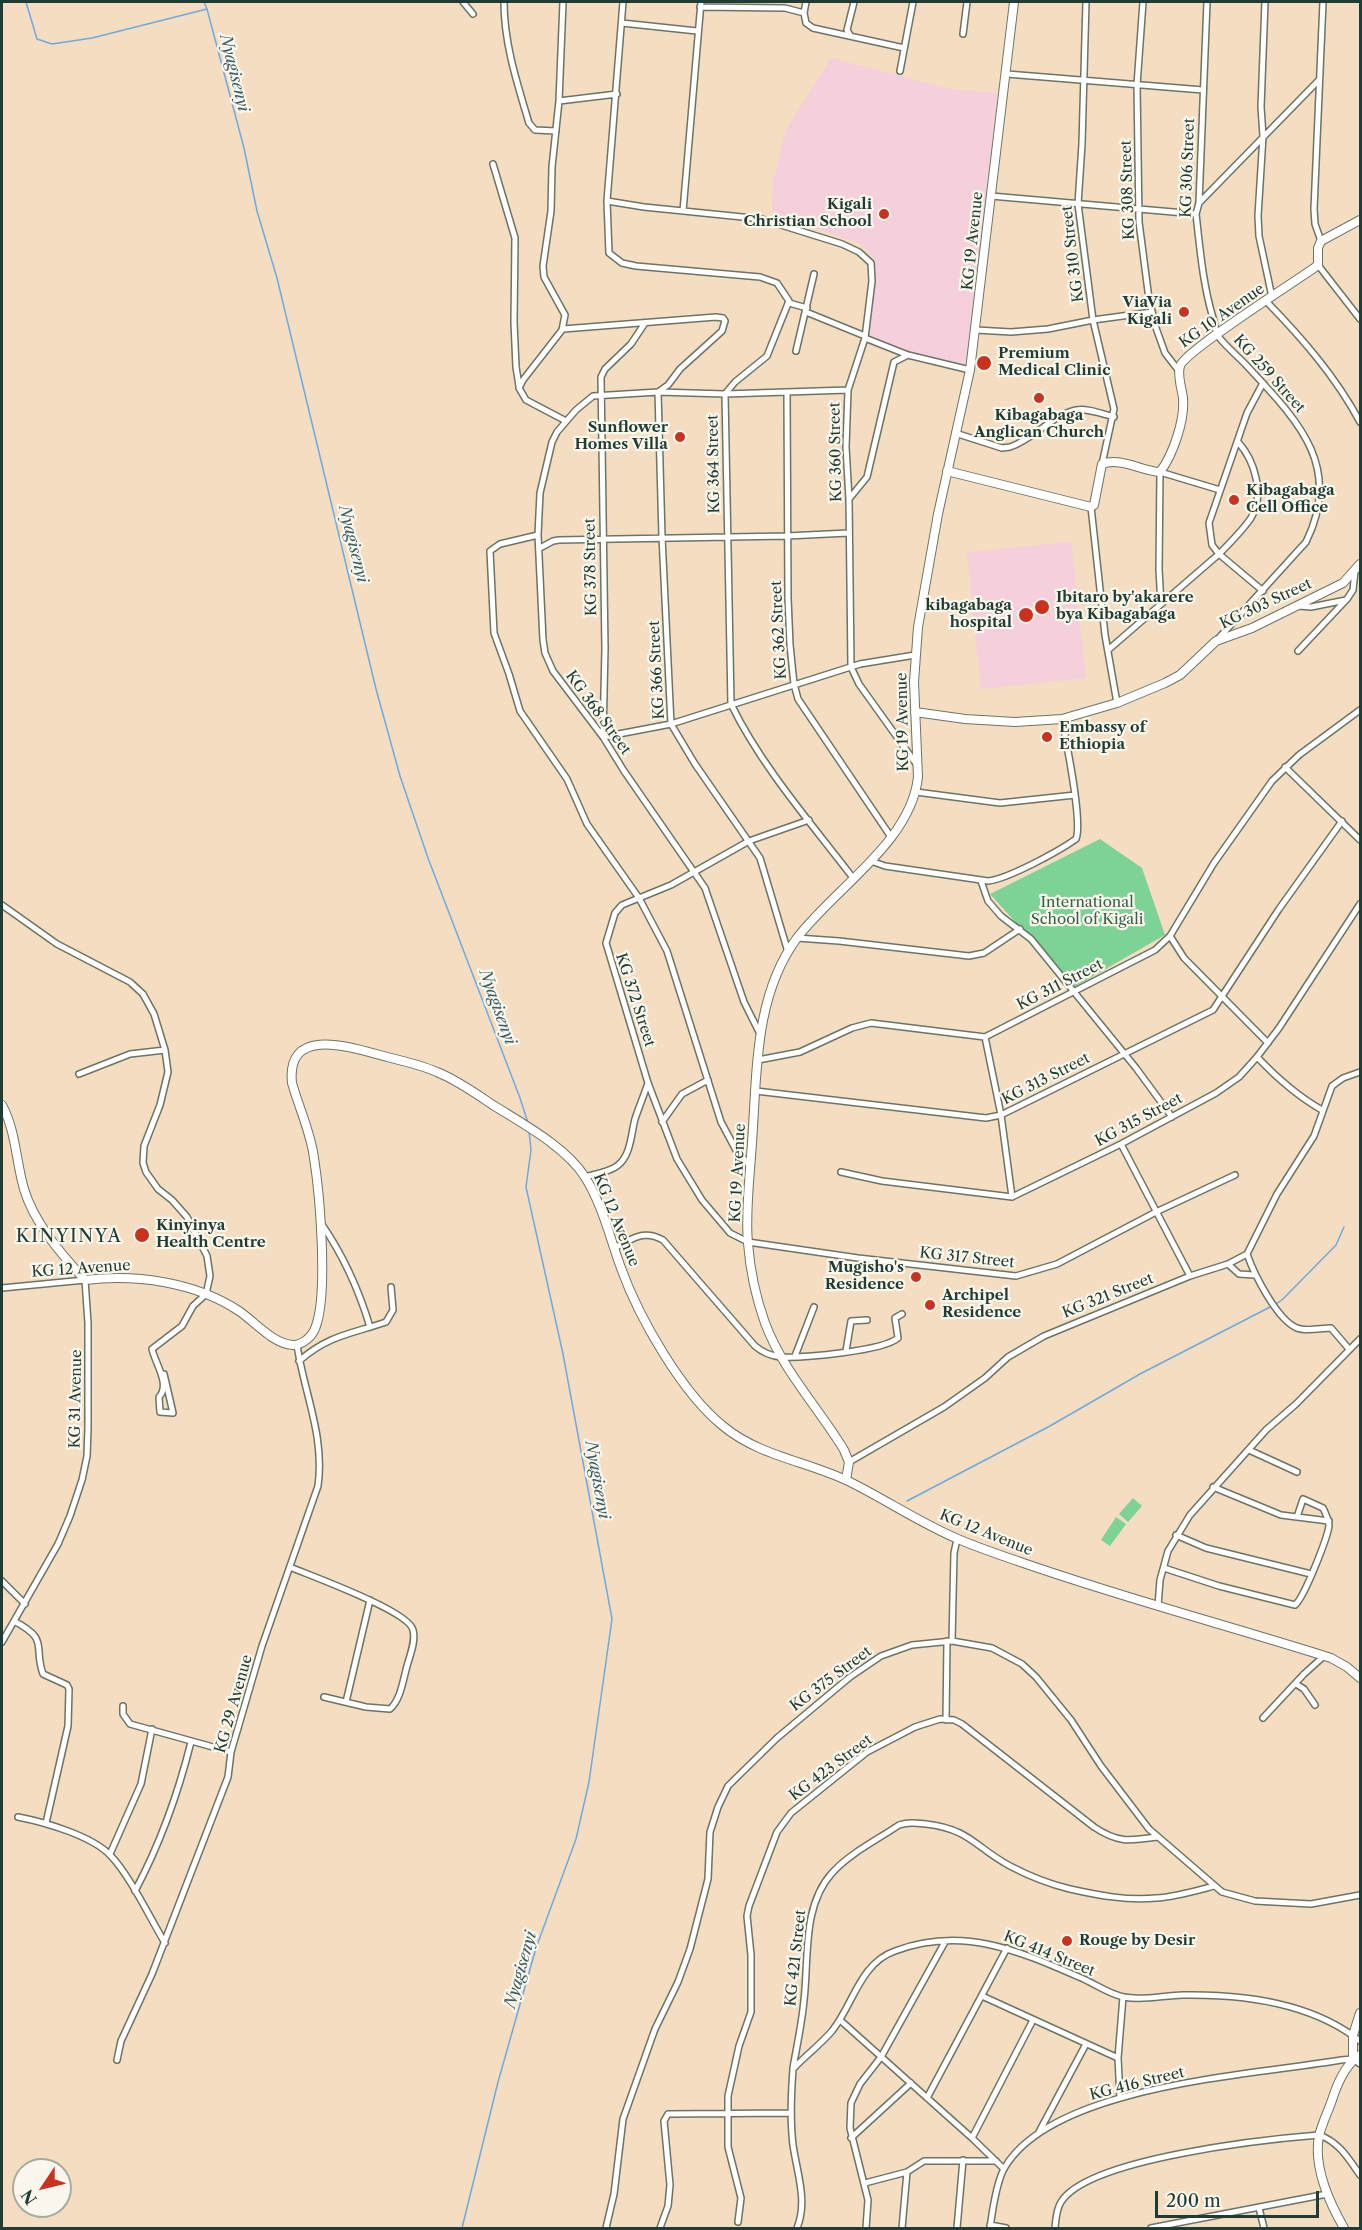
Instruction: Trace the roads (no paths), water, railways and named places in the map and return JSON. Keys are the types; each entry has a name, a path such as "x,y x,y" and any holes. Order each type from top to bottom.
{"street":[{"path":"463,2 474,14"},
{"path":"504,2 504,27 529,123 535,130 556,131"},
{"path":"519,388 563,329 566,315 544,277 543,266 551,211 563,2"},
{"path":"623,2 608,201 609,253 616,260 636,266 760,277 777,283 787,296 789,303 865,337 908,355 970,370"},
{"path":"806,2 804,13 806,23 813,28 904,48"},
{"path":"850,35 847,30 854,2"},
{"path":"900,71 913,2"},
{"path":"963,34 967,2"},
{"name":"KG 19 Avenue","path":"849,1462 837,1439 780,1357 756,1293 748,1242 750,1167 758,1060 771,987 788,952 830,900 871,861 891,837 910,808 916,792 918,766 915,655 918,627 947,471 970,370 1014,2"},
{"name":"KG 310 Street","path":"1086,2 1078,204 1093,320 1113,398 1114,417 1102,464"},
{"name":"KG 308 Street","path":"1143,2 1137,85 1138,209 1152,312 1165,353 1179,371"},
{"name":"KG 306 Street","path":"1208,2 1199,203 1196,214 1209,304 1217,334"},
{"path":"1265,2 1261,107 1263,136 1258,216 1269,299 1346,395 1360,422"},
{"path":"1321,241 1314,209 1323,2"},
{"path":"683,211 700,4 785,5 804,13"},
{"path":"622,23 697,32"},
{"path":"1007,74 1203,90"},
{"path":"1199,203 1318,81"},
{"path":"559,101 617,94"},
{"path":"493,164 515,238 514,322 519,388 526,400 566,421"},
{"path":"991,196 1196,214"},
{"name":"KG 360 Street","path":"608,201 762,219 785,224 842,244 865,256 872,268 865,337 848,390 846,447 849,499 851,667 859,684 918,766"},
{"path":"1360,220 1321,241 1318,248 1318,265 1360,320"},
{"name":"KG 10 Avenue","path":"1160,472 1182,420 1180,364 1217,334 1318,265"},
{"path":"796,351 814,274"},
{"name":"KG 364 Street","path":"789,303 766,356 735,382 725,394 731,704 745,730 853,878"},
{"path":"976,330 1030,331 1152,312"},
{"path":"563,329 723,318 726,324 722,331 687,362 668,385 658,392"},
{"name":"KG 378 Street","path":"603,737 605,648 602,373 631,344 645,323"},
{"name":"KG 259 Street","path":"1216,641 1306,542 1314,525 1320,496 1320,476 1313,452 1300,428 1263,383 1217,334"},
{"path":"849,499 867,477 894,362 908,355"},
{"path":"1263,383 1247,413 1209,523 1212,545 1219,554 1263,591"},
{"path":"601,396 658,392 725,394 848,390"},
{"name":"KG 366 Street","path":"658,392 671,724 695,764 760,858 788,952"},
{"name":"KG 362 Street","path":"787,392 787,536 790,645 794,684 798,699 891,837"},
{"name":"KG 368 Street","path":"601,396 593,396 585,401 557,432 549,450 540,494 538,535 545,653 553,671 603,737 650,810 694,871 711,902 744,1002 761,1036"},
{"path":"956,433 1002,448 1010,447 1061,416 1077,410 1088,410 1114,417"},
{"path":"1108,650 1219,554 1252,516 1257,490 1253,466 1247,452 1238,442"},
{"path":"1117,703 1108,650 1091,507 1094,505 1102,464 1108,461 1118,462 1220,490"},
{"path":"947,471 1091,507"},
{"path":"1160,472 1161,604"},
{"path":"540,548 553,540 848,533"},
{"path":"538,535 500,544 490,551 493,628 521,715 567,779 578,807 597,840 639,898 664,944 721,1122 729,1139 750,1167"},
{"path":"1298,651 1347,599 1353,590 1355,572 1360,564"},
{"name":"KG 303 Street","path":"915,712 987,721 1062,719 1117,703 1180,675 1216,641 1252,628 1297,606 1343,583 1355,572"},
{"path":"1297,606 1311,607 1347,599"},
{"path":"603,737 671,724 851,667 915,655"},
{"name":"KG 311 Street","path":"985,1037 1148,954 1170,936 1228,843 1272,781 1299,755 1360,710"},
{"path":"871,861 885,866 981,881 995,880 1076,839 1079,833 1075,795 1062,719"},
{"path":"1285,767 1360,840"},
{"path":"916,792 1000,803 1075,795"},
{"name":"KG 372 Street","path":"748,1242 726,1229 702,1200 677,1159 648,1083 606,947 615,913 622,905 672,885 749,841 809,820"},
{"name":"KG 313 Street","path":"756,1091 986,1118 1000,1115 1124,1053 1203,1017 1213,1010 1279,909 1342,820"},
{"path":"981,881 988,901 1001,916 1031,939 1124,1053 1172,1117"},
{"name":"KG 315 Street","path":"1012,1197 1121,1144 1227,1086 1239,1077 1268,1043 1360,904"},
{"path":"2,905 57,944 139,989 154,1014 165,1050 168,1072 144,1146 144,1163 146,1172 158,1190 172,1200 187,1217 207,1256 210,1276 206,1294 193,1306 182,1326 152,1349 164,1386 159,1397 159,1412 173,1413 165,1374"},
{"path":"797,938 969,956 984,953 1020,929"},
{"path":"1170,936 1184,958 1268,1043"},
{"path":"758,1060 800,1052 852,1028 871,1023 985,1037 1000,1115 1012,1197 882,1181 841,1172"},
{"name":"KG 12 Avenue","path":"2,1288 123,1277 150,1280 206,1294 240,1312 278,1340 286,1344 297,1345 314,1333 321,1304 320,1221 314,1156 292,1083 291,1073 296,1055 314,1045 327,1044 432,1069 534,1131 563,1152 585,1177 637,1303 668,1360 684,1384 721,1425 756,1447 846,1480 957,1539 1108,1592 1324,1656 1340,1662 1360,1678"},
{"path":"79,1074 130,1054 165,1050"},
{"path":"1257,1057 1293,1091 1322,1110"},
{"path":"1349,1348 1331,1328 1301,1329 1283,1319 1254,1275 1247,1254 1277,1194 1314,1136 1332,1086 1336,1081 1360,1072"},
{"path":"662,1122 682,1094 708,1080"},
{"path":"585,1177 611,1170 623,1159 648,1083"},
{"path":"2,1105 10,1125 30,1206 39,1223 85,1280"},
{"path":"1121,1144 1190,1276"},
{"name":"KG 317 Street","path":"748,1242 858,1258 1016,1276 1057,1264 1156,1212 1235,1175"},
{"path":"320,1221 348,1268 370,1327"},
{"path":"614,1248 646,1234 663,1240 760,1350 780,1357 882,1346 898,1338 895,1318 902,1314"},
{"name":"KG 321 Street","path":"849,1462 944,1407 985,1378 1008,1357 1044,1336 1190,1276 1228,1264 1247,1254"},
{"path":"1228,1264 1239,1274 1254,1275"},
{"name":"KG 31 Avenue","path":"2,1642 58,1544 82,1480 87,1456 88,1323 85,1280"},
{"path":"299,1361 322,1343 346,1333 386,1322 392,1316 391,1287"},
{"path":"795,1356 814,1307"},
{"path":"846,1351 850,1321 867,1320"},
{"path":"1158,1606 1168,1551 1190,1515 1266,1431 1360,1339"},
{"name":"KG 29 Avenue","path":"117,2060 121,2041 165,1943 228,1778 231,1752 262,1646 311,1509 321,1466 318,1431 299,1361 297,1345"},
{"path":"1249,1450 1297,1472"},
{"path":"846,1480 849,1462"},
{"path":"1213,1487 1281,1515 1329,1521"},
{"path":"1164,1568 1219,1586 1295,1605 1301,1600 1327,1534 1329,1521 1323,1508 1303,1499 1297,1517"},
{"path":"1176,1535 1206,1548 1311,1574"},
{"path":"957,1539 954,1553 945,1720 962,1724 1103,1833 1121,1841 1157,1837"},
{"path":"290,1567 370,1600 408,1621 413,1628 413,1641 395,1704 385,1710 324,1697"},
{"path":"2,1581 25,1604"},
{"path":"346,1702 370,1600"},
{"path":"14,1621 29,1629 37,1640 43,1674 67,1685 69,1689 68,1726 46,1823"},
{"name":"KG 375 Street","path":"606,2229 614,2194 623,2119 655,2029 678,1982 690,1949 708,1880 710,1832 728,1786 791,1725 880,1656 912,1645 949,1641 992,1648 1011,1657 1036,1677 1071,1719 1101,1766 1157,1837 1214,1886 1230,1895 1266,1901 1311,1904 1360,1895"},
{"path":"1263,1718 1324,1656"},
{"path":"1296,1683 1304,1689 1315,1705"},
{"path":"123,1706 123,1714 130,1724 231,1752"},
{"name":"KG 423 Street","path":"738,2222 741,2199 728,2147 730,2081 751,2012 751,1955 747,1916 777,1832 791,1813 867,1752 915,1727 945,1720"},
{"path":"110,1854 141,1784 152,1729"},
{"path":"135,1891 148,1867 178,1793 191,1742"},
{"path":"18,1817 46,1823 71,1832 110,1854 135,1891 165,1943"},
{"name":"KG 421 Street","path":"793,2069 804,2001 814,1903 833,1872 899,1825 908,1822 944,1826 955,1830 965,1834 1008,1865 1036,1878 1070,1889 1115,1897 1155,1898 1214,1886"},
{"name":"KG 414 Street","path":"793,2069 823,2041 840,2020 861,1980 884,1956 919,1944 945,1942 978,1941 1007,1948 1123,1997 1221,1996 1273,2003 1314,2014 1360,2041"},
{"path":"866,2229 868,2200 851,2138 849,2120 855,2093 881,2057 945,1942"},
{"path":"927,2097 1007,1948"},
{"path":"982,1996 1118,2058"},
{"path":"1120,2098 1118,2058 1123,1997"},
{"path":"1344,2229 1327,2194 1318,2156 1319,2135 1336,2090 1358,2060 1353,2035 1360,2013"},
{"path":"840,2020 1004,2169"},
{"path":"972,2138 1033,2020"},
{"path":"1039,2133 1086,2044"},
{"name":"KG 416 Street","path":"990,2227 1004,2169 1017,2151 1039,2133 1065,2118 1120,2098 1180,2084 1358,2060"},
{"path":"793,2069 790,2113 802,2202 797,2229"},
{"path":"851,2138 911,2083"},
{"path":"660,2229 668,2206 670,2184 665,2136 666,2117 670,2113 790,2113"},
{"path":"1056,2229 1057,2211 1067,2194 1077,2186 1121,2167 1139,2162 1235,2145 1319,2135 1337,2145 1360,2175"},
{"path":"957,2229 963,2160"},
{"path":"865,2183 908,2172 924,2161 996,2161"},
{"path":"902,2229 908,2172"},
{"path":"1151,2229 1327,2194"},
{"path":"1259,2208 1264,2229"},
{"path":"990,2227 1006,2229"}],"waterway":[{"name":"Nyagisenyi","path":"26,2 37,39 52,44 92,38 207,9 244,148 257,211 277,278 376,689 400,776 428,858 528,1123"},
{"name":"Nyagisenyi","path":"204,2 207,9"},
{"name":"Nyagisenyi","path":"462,2228 498,2082 536,1948 576,1839 589,1782 612,1619 563,1354 526,1187 531,1150 529,1131"},
{"path":"1276,1304 1336,1245 1344,1227"},
{"path":"907,1501 1050,1426 1140,1374 1272,1306"}],"place":[{"name":"Kigali Christian School","path":"884,214"},
{"name":"ViaVia Kigali","path":"1184,312"},
{"name":"Premium Medical Clinic","path":"984,363"},
{"name":"Kibagabaga Anglican Church","path":"1039,398"},
{"name":"Sunflower Homes Villa","path":"680,437"},
{"name":"Kibagabaga Cell Office","path":"1234,500"},
{"name":"Ibitaro by'akarere bya Kibagabaga","path":"1042,607"},
{"name":"kibagabaga hospital","path":"1026,615"},
{"name":"Embassy of Ethiopia","path":"1047,737"},
{"name":"Kinyinya Health Centre","path":"142,1235"},
{"name":"Mugisho's Residence","path":"916,1277"},
{"name":"Archipel Residence","path":"930,1305"},
{"name":"Rouge by Desir","path":"1067,1941"}],"district":[{"name":"KINYINYA","path":"69,1237"}],"park label":[{"name":"International School of Kigali","path":"1087,912"}]}
